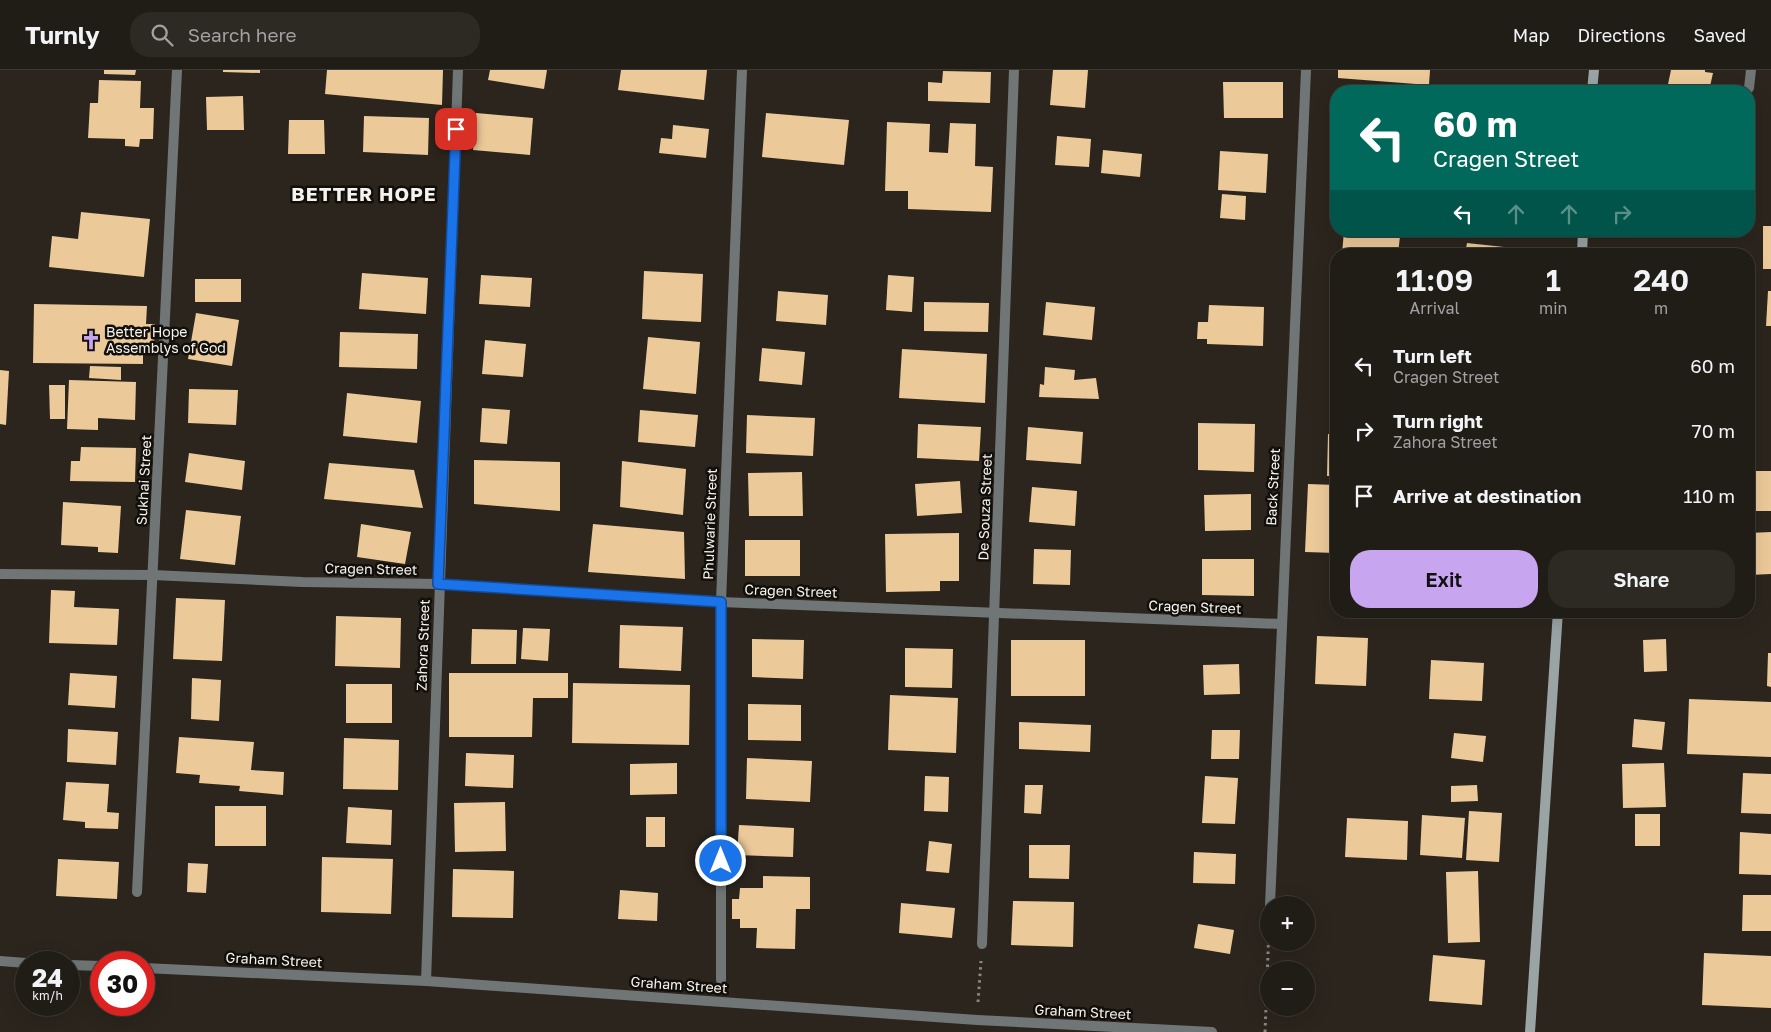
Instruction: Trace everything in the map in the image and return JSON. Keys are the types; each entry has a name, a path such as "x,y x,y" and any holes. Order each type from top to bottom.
{"main road":[{"path":"1593,85 1594,70"},
{"path":"1530,1032 1558,618"}],"street":[{"name":"Sukhai Street","path":"137,892 177,70"},
{"name":"Zahora Street","path":"426,981 438,584 458,70"},
{"name":"Phulwarie Street","path":"720,980 721,602 742,70"},
{"name":"De Souza Street","path":"982,944 1014,70"},
{"name":"Back Street","path":"1270,896 1306,70"},
{"path":"1749,85 1751,70"},
{"name":"Cragen Street","path":"0,574 153,575 302,582 438,584 721,602 1281,624"},
{"path":"0,962 15,963"},
{"name":"Graham Street","path":"155,969 426,981 977,1020 1212,1032"}],"path":[{"path":"977,1020 982,944"},
{"path":"1265,1032 1268,951"}],"building":[{"path":"104,70 136,70 135,75 104,74"},
{"path":"223,70 260,70 260,73 223,72"},
{"path":"327,70 443,70 442,105 325,94"},
{"path":"490,70 547,70 544,89 488,80"},
{"path":"621,70 707,70 704,100 618,90"},
{"path":"1053,70 1088,70 1085,108 1050,105"},
{"path":"1338,70 1430,70 1429,85 1338,78"},
{"path":"1671,70 1705,70 1705,72 1713,73 1710,85 1668,85"},
{"path":"943,71 991,72 990,103 928,101 928,82 942,83"},
{"path":"99,80 141,81 140,108 154,108 153,139 140,139 139,147 125,146 125,139 88,138 90,103 98,103"},
{"path":"1223,82 1283,82 1283,118 1224,118"},
{"path":"1465,84 1501,85 1465,85"},
{"path":"243,96 244,130 207,130 206,97"},
{"path":"476,113 533,118 530,155 473,150"},
{"path":"766,113 849,120 844,165 762,157"},
{"path":"364,116 429,118 428,155 363,152"},
{"path":"289,120 324,120 325,154 288,154"},
{"path":"887,122 930,124 929,152 948,153 950,123 976,124 975,166 993,167 991,212 908,209 908,191 885,191"},
{"path":"673,125 709,129 706,158 659,153 661,138 672,139"},
{"path":"1057,136 1091,139 1089,167 1055,165"},
{"path":"1103,150 1142,154 1140,177 1101,173"},
{"path":"1220,151 1268,154 1266,193 1218,190"},
{"path":"1222,194 1246,196 1245,220 1220,218"},
{"path":"81,212 150,219 144,277 49,267 52,236 78,239"},
{"path":"1763,226 1771,226 1771,269 1763,269"},
{"path":"1343,237 1400,237 1399,248 1343,248"},
{"path":"1467,243 1504,247 1504,248 1466,248"},
{"path":"644,271 703,274 701,322 642,319"},
{"path":"362,273 428,278 426,314 359,309"},
{"path":"481,275 532,278 530,307 479,304"},
{"path":"888,275 914,277 912,312 886,310"},
{"path":"195,279 241,279 241,302 195,302"},
{"path":"778,291 828,295 826,325 776,321"},
{"path":"1768,291 1771,291 1771,326 1766,326"},
{"path":"924,302 989,303 988,332 924,331"},
{"path":"1046,302 1095,307 1092,340 1043,335"},
{"path":"34,304 147,306 146,324 155,324 154,347 143,347 143,364 33,363"},
{"path":"1209,305 1264,307 1263,346 1207,344 1207,339 1197,339 1198,322 1208,322"},
{"path":"196,313 239,320 232,366 188,359"},
{"path":"340,332 418,334 417,369 339,367"},
{"path":"648,337 700,342 696,394 643,389"},
{"path":"485,340 526,344 523,377 482,374"},
{"path":"762,348 805,352 802,385 759,381"},
{"path":"902,349 987,354 985,403 899,398"},
{"path":"90,366 121,367 121,380 89,378"},
{"path":"1045,367 1075,370 1074,380 1096,378 1099,399 1039,397 1040,384 1044,385"},
{"path":"0,370 9,371 6,425 0,424"},
{"path":"69,380 136,382 135,420 98,418 98,430 67,429"},
{"path":"49,385 65,385 65,419 50,419"},
{"path":"189,389 238,390 236,425 188,423"},
{"path":"347,393 421,401 417,443 343,436"},
{"path":"482,408 510,410 507,444 480,442"},
{"path":"640,410 698,415 695,447 638,442"},
{"path":"747,415 815,418 813,456 746,453"},
{"path":"1198,423 1255,424 1254,472 1198,470"},
{"path":"918,424 981,427 979,461 917,458"},
{"path":"1028,427 1083,432 1081,464 1026,460"},
{"path":"1328,434 1330,434 1330,476 1327,476"},
{"path":"81,447 136,448 135,482 70,481 71,461 80,461"},
{"path":"189,453 245,461 242,490 185,482"},
{"path":"474,460 560,462 560,511 474,504"},
{"path":"622,461 686,469 683,515 620,507"},
{"path":"329,463 414,470 423,508 324,499"},
{"path":"1756,471 1771,471 1771,511 1756,511"},
{"path":"802,472 803,516 749,516 748,473"},
{"path":"960,481 962,513 917,516 915,484"},
{"path":"1308,484 1330,485 1330,553 1305,552"},
{"path":"1032,487 1077,491 1075,526 1029,522"},
{"path":"1251,494 1251,530 1205,531 1204,495"},
{"path":"63,502 121,506 118,553 98,552 98,547 61,545"},
{"path":"186,510 241,516 235,565 180,559"},
{"path":"361,524 411,532 405,564 357,557"},
{"path":"593,524 684,532 685,579 588,572"},
{"path":"1771,532 1771,574 1755,575 1755,533"},
{"path":"959,533 959,581 940,581 940,591 886,592 885,534"},
{"path":"745,540 800,540 800,576 745,576"},
{"path":"1034,549 1071,550 1070,585 1033,584"},
{"path":"1202,559 1254,559 1254,596 1202,595"},
{"path":"51,590 75,591 74,607 119,609 117,645 49,643"},
{"path":"176,598 225,600 222,661 173,659"},
{"path":"336,616 401,618 400,668 335,666"},
{"path":"620,625 683,627 681,671 619,668"},
{"path":"523,628 550,629 548,661 521,659"},
{"path":"472,629 517,630 516,664 471,664"},
{"path":"1317,636 1368,638 1366,686 1315,684"},
{"path":"752,639 804,640 803,679 752,677"},
{"path":"1666,639 1667,671 1644,672 1643,640"},
{"path":"1011,640 1085,640 1085,696 1011,696"},
{"path":"905,648 953,649 952,688 905,687"},
{"path":"1768,653 1771,653 1771,687 1767,686"},
{"path":"1431,660 1484,663 1482,701 1429,699"},
{"path":"1239,664 1240,694 1204,695 1203,665"},
{"path":"70,673 117,676 115,708 68,705"},
{"path":"449,673 568,673 568,698 533,698 532,737 449,737"},
{"path":"192,678 221,680 219,721 191,719"},
{"path":"573,683 690,685 689,745 572,743"},
{"path":"346,684 392,684 392,723 346,723"},
{"path":"890,695 958,698 956,753 888,750"},
{"path":"1689,699 1771,702 1771,757 1687,754"},
{"path":"748,704 801,705 801,741 748,740"},
{"path":"1634,719 1665,722 1662,750 1632,747"},
{"path":"1019,722 1091,725 1090,752 1019,749"},
{"path":"68,729 118,732 116,765 67,762"},
{"path":"1212,730 1240,730 1239,759 1211,759"},
{"path":"1454,733 1486,736 1483,762 1451,758"},
{"path":"179,737 254,742 251,770 284,772 283,795 239,791 240,786 199,783 200,775 176,773"},
{"path":"344,738 399,740 398,790 343,789"},
{"path":"466,753 514,755 513,788 465,786"},
{"path":"747,758 812,761 810,802 746,799"},
{"path":"677,763 677,794 630,795 630,764"},
{"path":"1664,763 1666,807 1623,808 1622,764"},
{"path":"1743,773 1771,774 1771,814 1741,813"},
{"path":"925,776 949,777 948,812 924,811"},
{"path":"1205,776 1238,778 1235,824 1202,823"},
{"path":"66,782 109,784 107,812 119,813 118,829 85,828 85,822 63,820"},
{"path":"1025,785 1043,785 1041,814 1024,813"},
{"path":"1477,785 1478,801 1451,802 1451,786"},
{"path":"505,802 506,851 455,852 454,803"},
{"path":"215,806 266,806 266,846 215,846"},
{"path":"348,807 392,810 391,845 346,843"},
{"path":"1469,811 1502,813 1499,862 1466,860"},
{"path":"1635,814 1660,814 1660,846 1635,846"},
{"path":"1422,815 1465,818 1462,858 1420,855"},
{"path":"646,817 665,817 665,847 646,847"},
{"path":"1347,818 1408,821 1407,860 1345,857"},
{"path":"739,825 794,828 793,857 737,855"},
{"path":"1740,832 1771,834 1771,875 1739,874"},
{"path":"929,841 952,844 949,873 926,871"},
{"path":"1029,845 1070,845 1069,879 1029,878"},
{"path":"1194,852 1236,854 1235,884 1193,883"},
{"path":"322,857 393,859 391,914 321,912"},
{"path":"58,859 119,862 117,899 56,896"},
{"path":"188,863 208,864 206,893 187,892"},
{"path":"453,869 514,871 513,918 452,917"},
{"path":"1478,871 1480,942 1448,943 1446,872"},
{"path":"763,876 810,877 810,909 796,909 795,949 756,948 757,928 740,928 740,919 732,919 732,899 739,899 740,888 763,888"},
{"path":"620,890 658,893 657,921 618,919"},
{"path":"1743,895 1771,895 1771,931 1742,931"},
{"path":"1013,901 1074,902 1073,947 1011,945"},
{"path":"901,903 955,908 952,938 899,933"},
{"path":"1198,924 1234,930 1230,954 1194,948"},
{"path":"1704,953 1771,956 1771,1008 1702,1005"},
{"path":"1433,955 1485,960 1482,1005 1429,1001"}],"place":[{"name":"Better Hope Assemblys of God","path":"91,340"}],"district":[{"name":"BETTER HOPE","path":"364,194"}],"route":[{"path":"456,129 438,584 721,602 721,861"}]}
